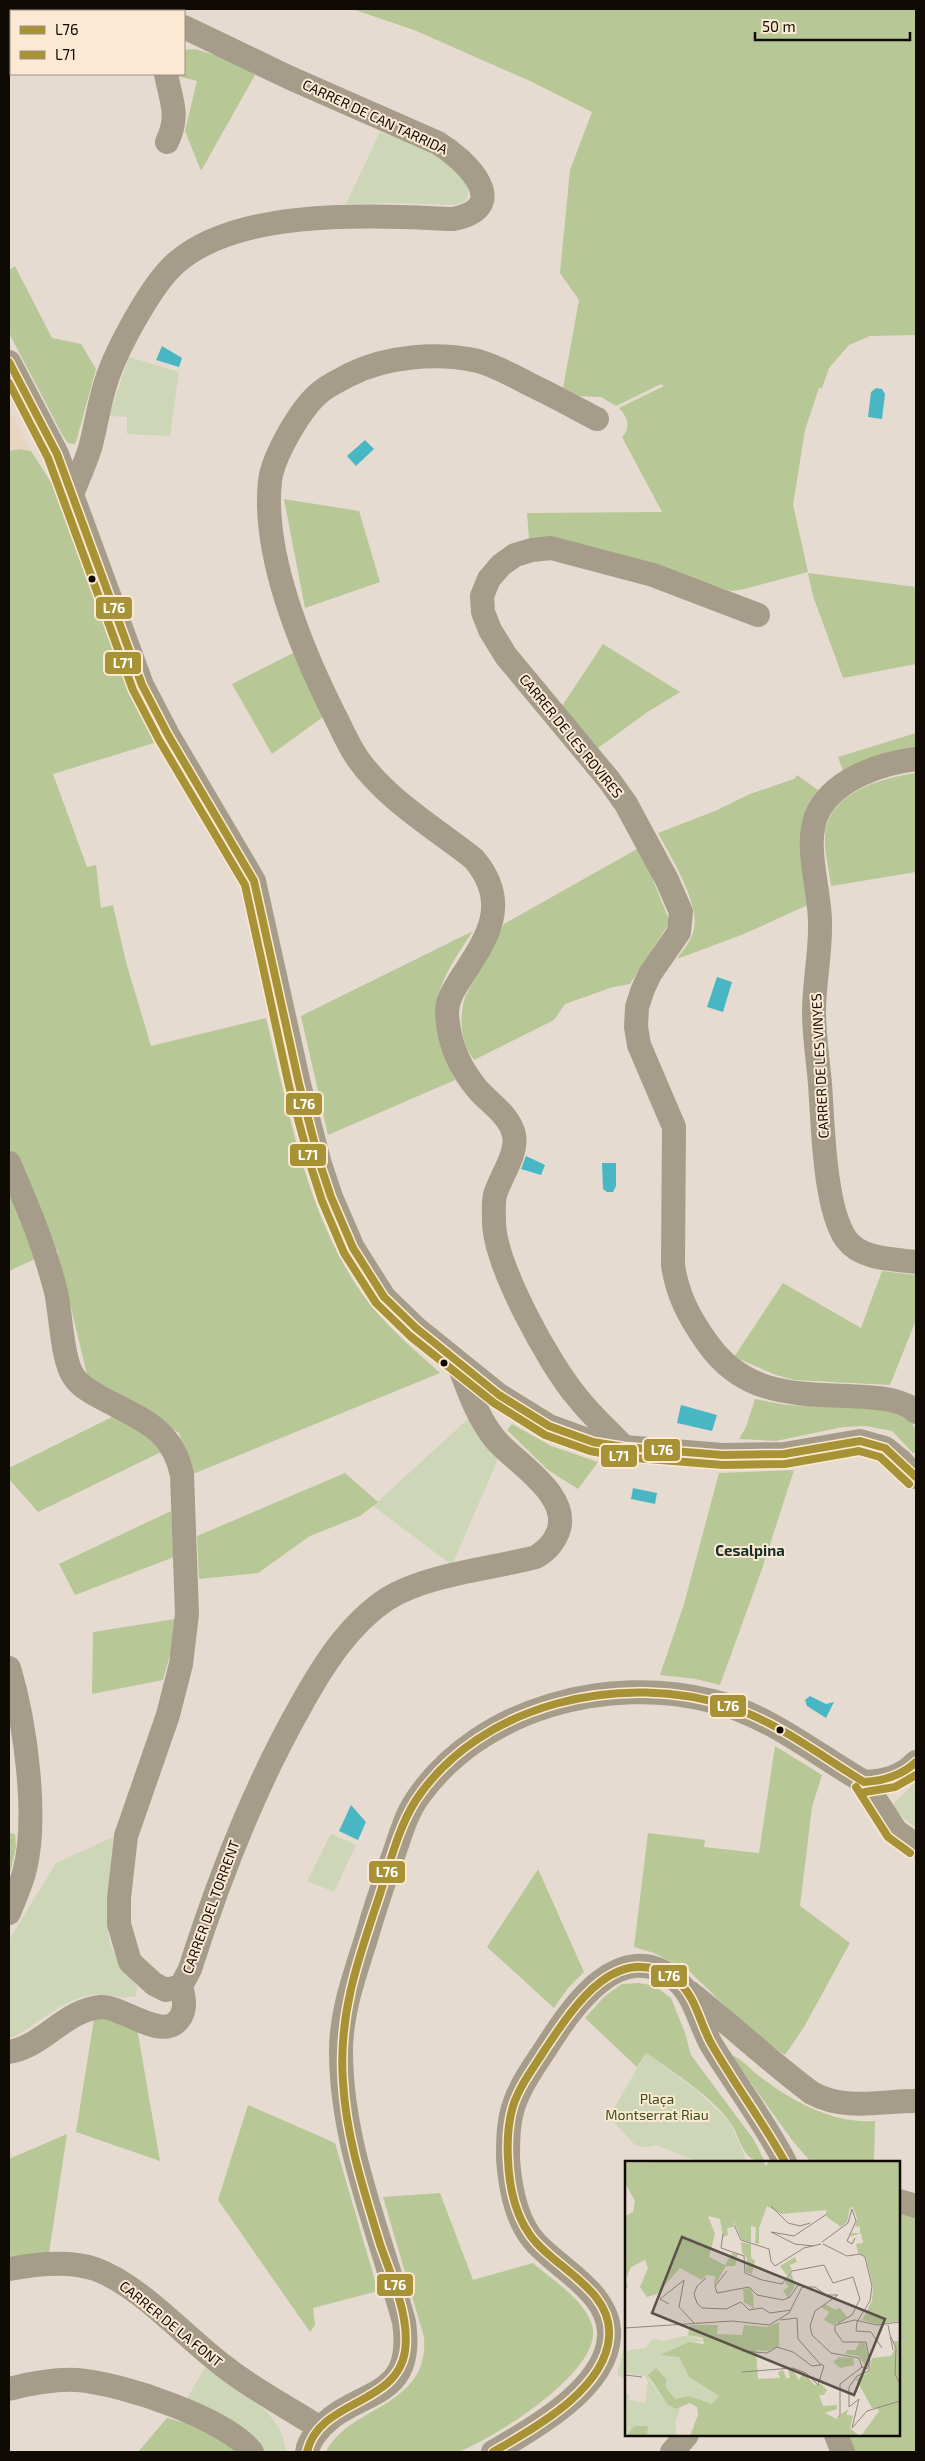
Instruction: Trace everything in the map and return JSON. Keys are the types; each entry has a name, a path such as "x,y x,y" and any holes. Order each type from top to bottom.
{"street":[{"name":"CARRER DE CAN TARRIDA","path":"72,494 89,450 106,381 116,359 164,275 190,252 227,236 274,223 351,216 453,219 474,210 481,198 480,183 472,170 458,156 438,143 288,77 185,27"},
{"path":"166,75 175,114 173,128 166,142"},
{"path":"597,419 499,368 478,362 433,358 395,359 373,365 353,373 321,391 289,432 276,458 270,480 270,509 272,536 280,569 310,666 357,757 381,787 474,859 484,871 490,886 495,902 491,926 453,990 447,1010 450,1038 460,1064 478,1090 506,1118 514,1136 511,1156 494,1198 495,1241 512,1285 542,1344 576,1396 624,1447"},
{"path":"9,362 48,437 72,494 142,684 168,735 254,881 310,1129 331,1197 369,1275 384,1297 416,1328 507,1401 549,1426 593,1442 624,1447 723,1455 784,1454 860,1441 885,1448 916,1477"},
{"name":"CARRER DE LES ROVIRES","path":"758,615 653,575 551,548 532,550 515,555 501,565 489,579 482,596 483,612 490,630 506,656 609,780 626,804 667,880 680,912 679,932 650,974 643,989 637,1007 636,1027 640,1045 674,1127 673,1265 676,1285 689,1317 722,1362 753,1384 782,1392 876,1397 898,1402 916,1412"},
{"name":"CARRER DE LES VINYES","path":"916,759 872,770 838,788 819,811 813,846 821,943 814,1014 827,1163 837,1217 847,1240 862,1252 882,1258 916,1262"},
{"name":"CARRER DEL TORRENT","path":"9,1163 29,1209 45,1254 56,1292 68,1364 74,1377 84,1387 155,1427 165,1435 179,1458 184,1493 187,1614 185,1640 168,1715 126,1836 119,1898 119,1924 130,1962 154,1984 166,1990 181,1986 190,1969 238,1831 266,1772 313,1684 347,1635 388,1599 412,1587 536,1557 548,1550 555,1539 560,1528 560,1514 553,1496 494,1439 477,1412 458,1363"},
{"path":"9,1668 20,1712 26,1752 29,1815 24,1872 9,1913"},
{"path":"306,2452 312,2438 320,2428 393,2380 406,2356 404,2322 366,2198 347,2119 341,2049 344,2012 378,1895 409,1812 419,1795 465,1746 486,1732 537,1710 584,1698 623,1692 666,1692 710,1700 739,1708 763,1719 864,1782 896,1830 916,1845"},
{"path":"864,1782 882,1781 894,1777 916,1762"},
{"path":"493,2452 537,2426 579,2391 603,2362 610,2336 604,2312 597,2300 534,2241 520,2220 513,2193 508,2160 509,2127 515,2102 526,2079 563,2020 589,1989 621,1968 636,1965 663,1972 675,1979 685,1990 718,2016 741,2038 805,2088 825,2100 858,2104 916,2101"},
{"path":"9,2052 39,2040 74,2014 87,2009 104,2007 151,2024 164,2027 172,2025 182,2017 185,2000 181,1986"},
{"path":"685,1990 714,2049 748,2099 784,2161"},
{"path":"900,2201 916,2206"},
{"name":"CARRER DE LA FONT","path":"9,2269 32,2266 80,2265 110,2276 137,2294 225,2368 320,2428"},
{"path":"9,2389 55,2380 102,2384 207,2419 230,2432 252,2452"},
{"path":"672,2452 687,2436"},
{"path":"836,2436 843,2452"}],"shaded area":[{"path":"9,408 31,451 19,449 9,451"}],"green space":[{"path":"352,9 916,9 916,335 870,336 849,345 829,368 822,388 819,388 805,430 793,505 808,572 731,591 660,568 529,539 527,513 662,512 622,437 627,430 627,422 625,415 619,408 664,386 661,384 616,406 601,397 579,396 563,388 579,300 560,273 570,170 592,112 530,81 414,30"},
{"path":"195,49 231,60 255,75 201,171 185,131 197,81 173,75 185,75 185,50"},
{"path":"380,132 434,152 466,177 469,192 465,201 456,205 346,204"},
{"path":"15,266 52,338 81,344 96,369 74,444 68,443 63,436 9,333 9,270"},
{"path":"129,357 179,372 170,436 127,434 127,417 109,416"},
{"path":"19,449 31,451 63,501 154,743 53,774 87,867 96,865 101,908 113,905 126,962 151,1046 266,1018 292,1126 313,1197 343,1264 371,1306 440,1373 193,1474 179,1433 88,1379 57,1249 9,1271 9,451"},
{"path":"284,499 359,511 380,582 305,608"},
{"path":"808,573 916,587 916,664 843,678 813,596"},
{"path":"603,644 680,692 646,713 598,748 562,706"},
{"path":"293,653 323,717 272,754 232,684"},
{"path":"916,733 916,749 873,757 843,771 838,757"},
{"path":"916,773 916,872 831,886 825,836 828,821 835,809 845,798 858,790 887,779"},
{"path":"797,775 818,790 810,801 805,813 808,905 744,934 677,959 691,937 695,919 693,907 683,880 658,833 715,811 750,794 794,779"},
{"path":"637,849 650,873 670,922 630,984 613,987 565,1004 554,1020 474,1060 463,1038 463,1005 465,997 504,924"},
{"path":"473,931 449,970 441,987 437,1002 436,1019 439,1036 455,1080 328,1135 301,1016"},
{"path":"882,1271 916,1275 916,1320 890,1385 794,1380 776,1375 734,1357 783,1283 861,1328"},
{"path":"755,1399 789,1405 854,1407 889,1412 902,1417 912,1424 916,1430 916,1453 913,1453 892,1431 866,1426 843,1427 776,1441 739,1439 746,1427"},
{"path":"114,1416 145,1435 161,1452 38,1512 9,1479 9,1468"},
{"path":"469,1418 499,1457 452,1565 373,1506"},
{"path":"512,1424 551,1446 598,1462 578,1489 548,1470 507,1430"},
{"path":"794,1470 762,1569 720,1685 696,1679 660,1675 684,1604 719,1473"},
{"path":"345,1473 378,1502 360,1516 310,1536 258,1573 199,1579 197,1536"},
{"path":"171,1511 174,1557 75,1595 59,1564"},
{"path":"175,1619 175,1636 163,1680 92,1694 93,1632"},
{"path":"775,1746 822,1775 812,1807 800,1906 850,1943 804,2027 785,2055 749,2029 688,1970 654,1953 634,1947 648,1833 705,1840 704,1847 759,1853"},
{"path":"916,1782 916,1828 894,1810 892,1805"},
{"path":"9,1833 15,1834 16,1847 9,1878"},
{"path":"331,1834 356,1845 334,1892 307,1881"},
{"path":"113,1837 108,1933 118,1961 137,1986 136,1996 92,1995 75,1999 9,2039 9,1940 56,1863"},
{"path":"538,1869 584,1972 568,1988 554,2008 487,1947"},
{"path":"639,1983 655,1986 671,1998 685,2033 691,2055 754,2140 764,2161 757,2161 746,2153 730,2122 702,2093 646,2053 637,2067 585,2018 605,1996 622,1984"},
{"path":"94,2019 111,2019 137,2028 160,2161 76,2132"},
{"name":"Plaça Montserrat Riau","path":"646,2053 695,2089 730,2122 747,2161 696,2161 656,2145 647,2147 636,2146 609,2117"},
{"path":"731,2055 738,2058 759,2076 785,2094 813,2109 843,2119 875,2121 874,2161 810,2161 792,2140"},
{"path":"248,2105 335,2143 378,2291 313,2308 315,2325 310,2332 218,2200"},
{"path":"67,2134 49,2253 9,2256 9,2159"},
{"path":"440,2193 473,2280 533,2263 575,2298 582,2307 592,2325 592,2343 582,2362 565,2381 543,2400 496,2433 458,2452 326,2452 337,2436 352,2424 402,2392 414,2378 422,2360 424,2337 383,2197"},
{"path":"900,2211 916,2218 916,2452 853,2452 845,2436 900,2436"},
{"path":"625,2344 625,2380 617,2374"},
{"path":"205,2367 256,2402 267,2412 283,2437 286,2452 264,2452 249,2433 240,2426 220,2415 186,2401"},
{"path":"167,2418 200,2427 241,2452 138,2452"}],"water":[{"path":"162,346 182,358 179,367 156,360"},
{"path":"876,388 882,389 885,394 882,419 868,417 871,392"},
{"path":"365,440 374,449 356,466 347,456"},
{"path":"717,977 732,982 723,1012 707,1007"},
{"path":"526,1156 545,1165 541,1175 521,1169"},
{"path":"602,1163 616,1163 616,1186 613,1192 607,1192 603,1189"},
{"path":"681,1405 717,1415 712,1431 677,1423"},
{"path":"633,1488 657,1493 655,1504 631,1499"},
{"path":"810,1696 826,1704 834,1702 826,1718 807,1706 805,1700"},
{"path":"351,1805 366,1822 358,1840 339,1831"}],"transit line":[{"name":"L76","path":"9,362 57,454 142,685 168,735 254,881 299,1084 320,1164 331,1197 353,1248 384,1297 416,1328 499,1395 549,1426 593,1442 624,1447 723,1455 784,1454 860,1441 885,1448 916,1477"},
{"name":"L71","path":"9,383 48,458 133,690 159,740 245,885 289,1086 311,1167 322,1201 344,1253 376,1303 410,1336 494,1403 545,1435 590,1451 623,1457 723,1465 785,1464 859,1451 880,1457 909,1484"},
{"name":"L76","path":"307,2452 314,2435 326,2422 388,2383 399,2369 405,2351 405,2324 402,2310 368,2204 352,2143 345,2103 342,2058 351,1988 390,1860 404,1823 416,1800 444,1766 478,1739 516,1718 558,1703 601,1695 646,1693 689,1697 731,1707 749,1714 783,1731 864,1782 892,1777 916,1762"},
{"name":"L71","path":"865,1792 895,1787 916,1775"},
{"name":"L71","path":"856,1787 888,1837 910,1853"},
{"name":"L76","path":"493,2452 547,2419 581,2390 595,2374 605,2356 609,2337 608,2320 602,2305 580,2280 540,2247 525,2227 520,2218 511,2189 509,2169 508,2132 511,2112 519,2091 557,2031 584,1997 600,1982 617,1972 635,1967 655,1969 676,1980 683,1986 693,2002 712,2045 784,2161"}],"district":[{"name":"Cesalpina","path":"750,1551"}]}
